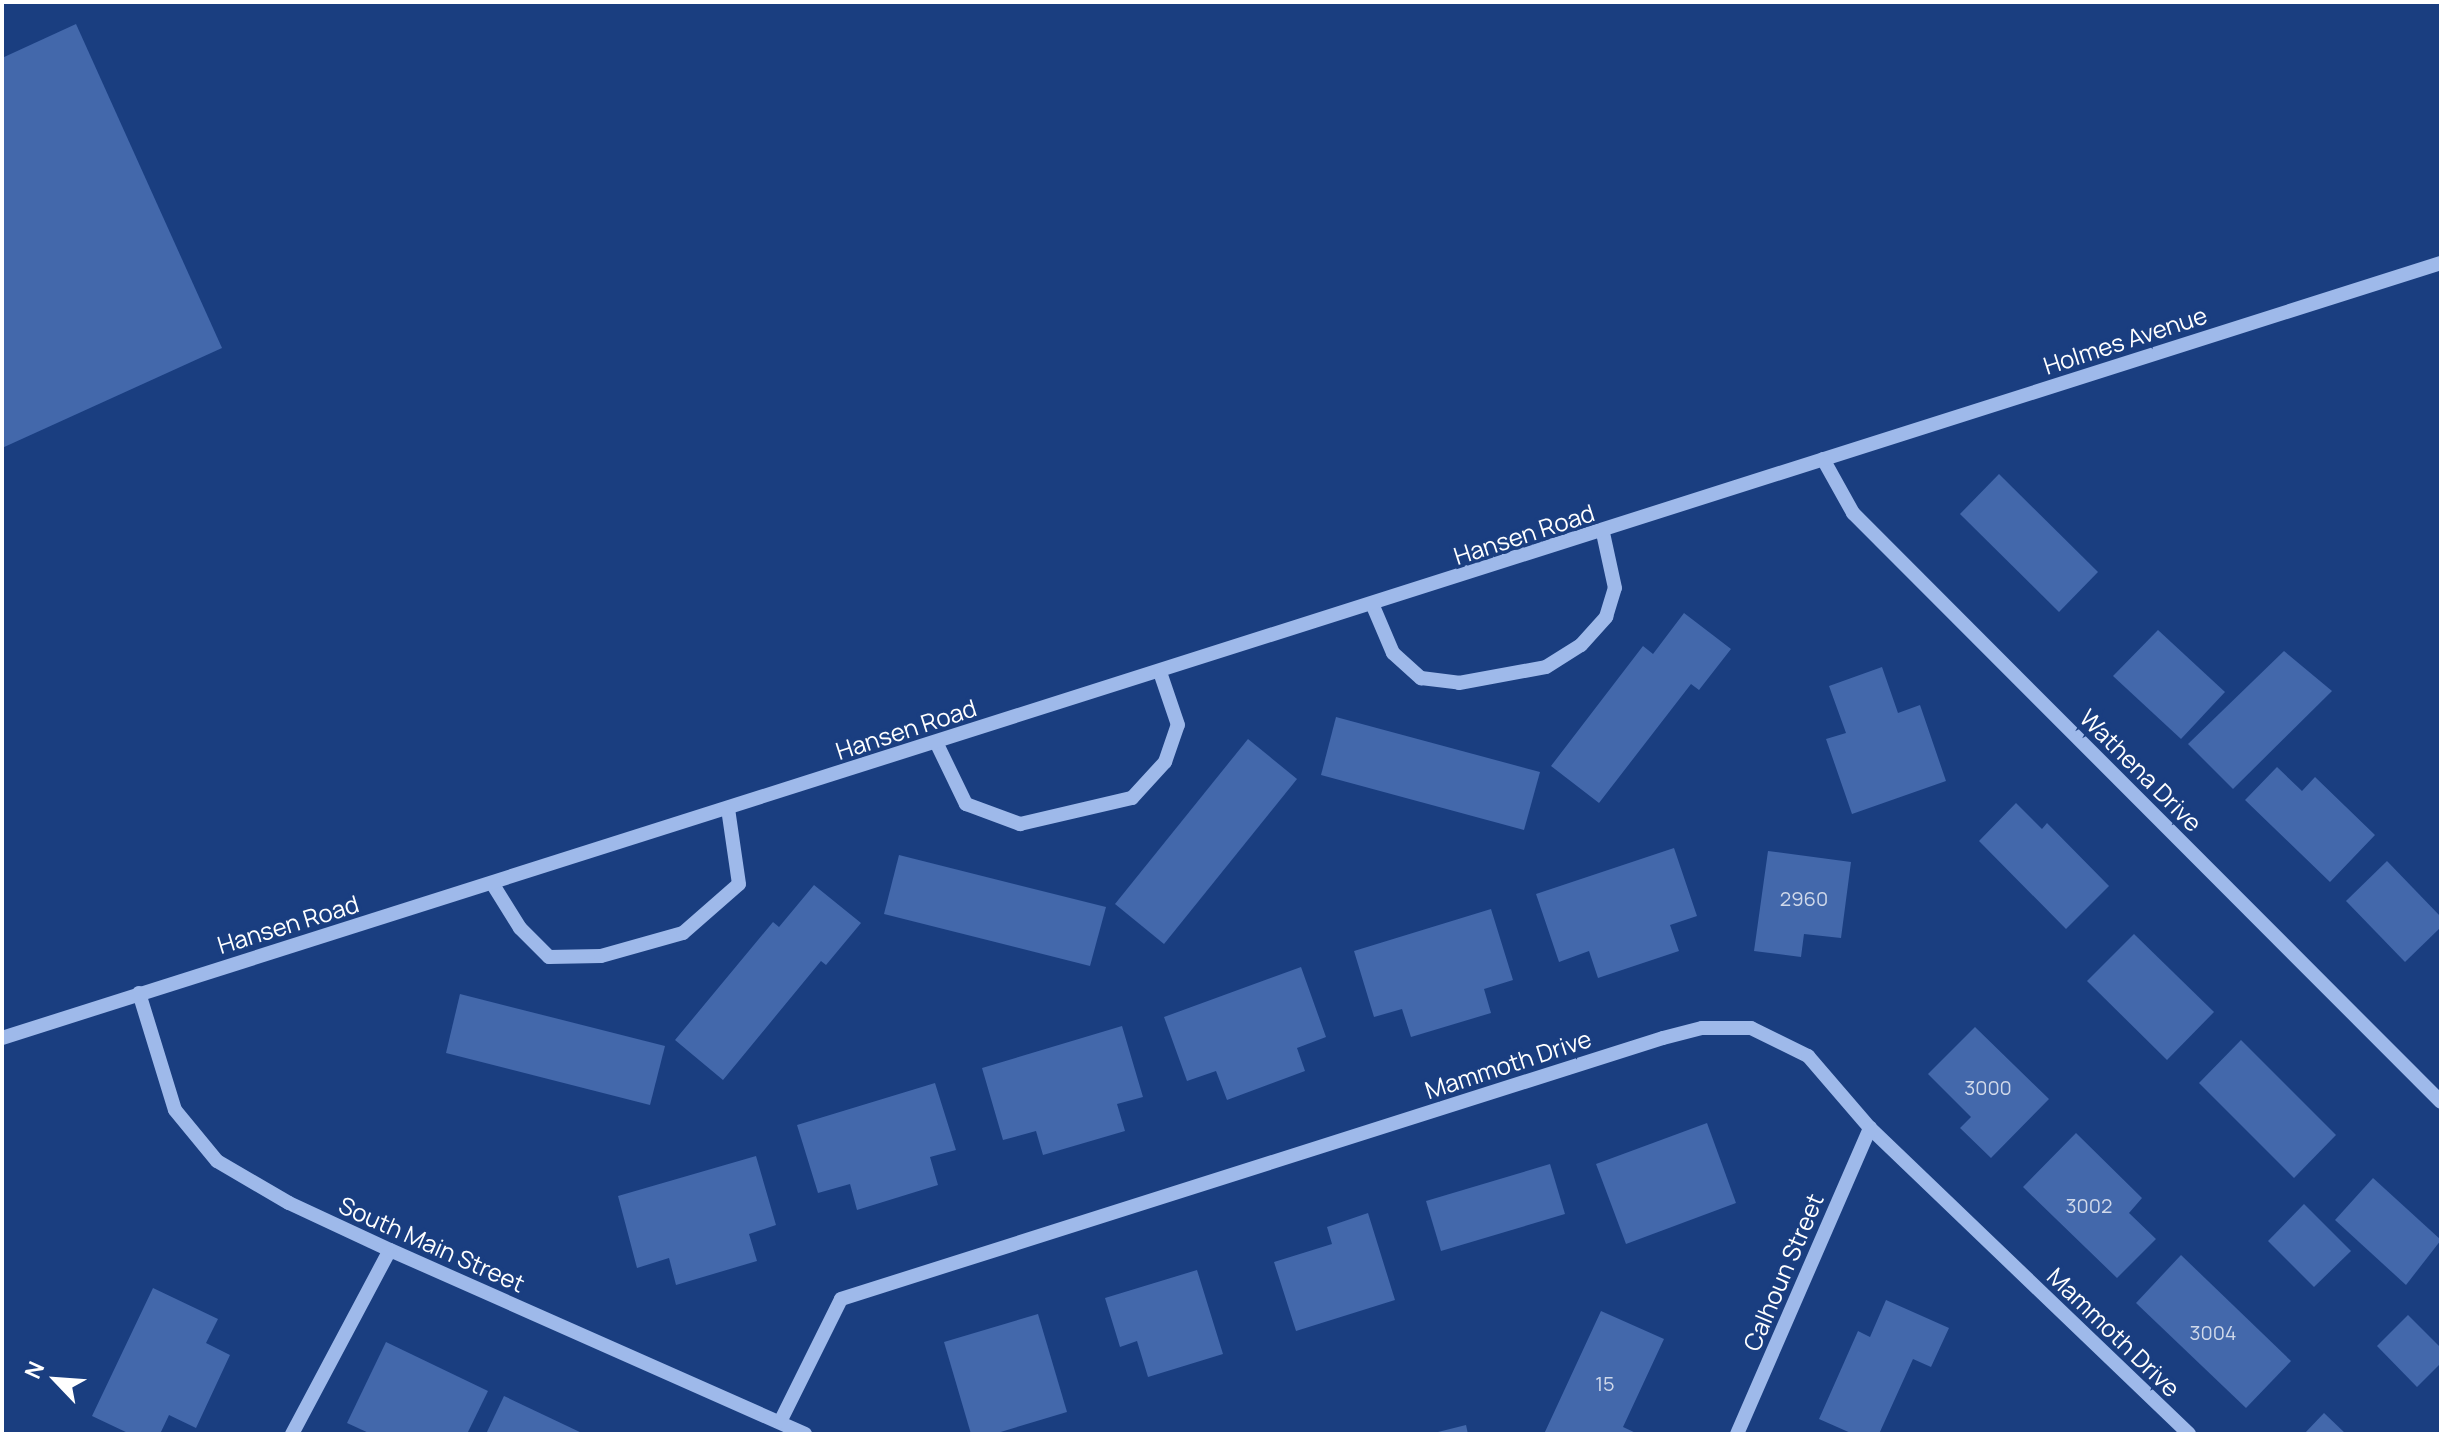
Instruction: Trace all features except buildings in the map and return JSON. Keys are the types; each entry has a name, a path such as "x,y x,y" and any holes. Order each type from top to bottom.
{"street":[{"name":"Holmes Avenue","path":"1823,459 2441,263"},
{"name":"Hansen Road","path":"2,1038 1603,533 1823,459"},
{"name":"Wathena Drive","path":"1823,459 1853,513 2441,1102"},
{"path":"1373,606 1393,653 1421,678 1459,683 1546,667 1581,645 1606,617 1615,588 1603,533"},
{"path":"936,742 966,804 1020,824 1132,798 1165,762 1178,725 1160,672"},
{"path":"492,883 520,928 549,957 601,956 683,933 739,884 728,809"},
{"name":"South Main Street","path":"139,993 175,1110 217,1161 289,1203 390,1250 805,1434"},
{"name":"Mammoth Drive","path":"780,1422 841,1299 1663,1038 1702,1028 1751,1028 1808,1056 1870,1128 2189,1434"},
{"name":"Calhoun Street","path":"1737,1434 1870,1128"},
{"path":"292,1434 390,1250"}]}
